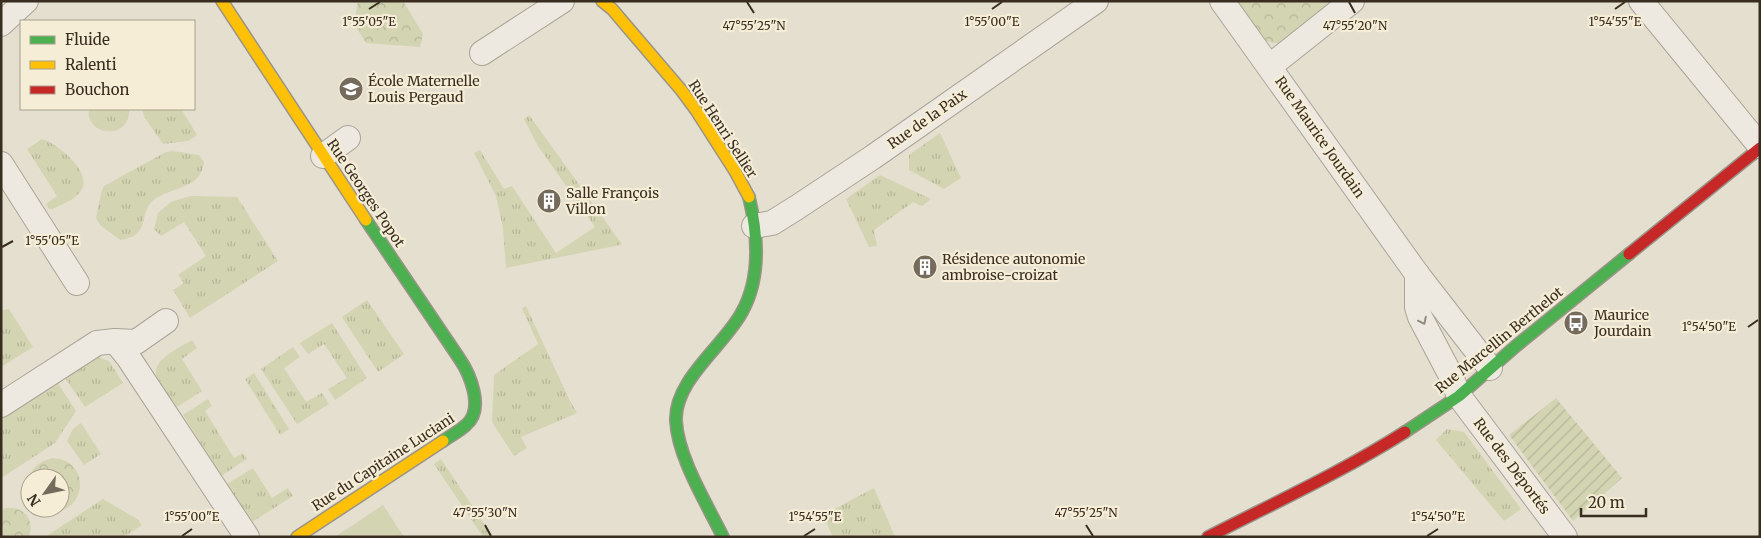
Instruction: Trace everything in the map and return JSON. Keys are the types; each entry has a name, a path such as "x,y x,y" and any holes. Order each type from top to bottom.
{"street":[{"path":"1,24 26,1"},
{"name":"Rue Georges Popot","path":"222,1 461,362 471,379 475,393 475,405"},
{"path":"482,53 562,1"},
{"name":"Rue Henri Sellier","path":"602,1 612,9 682,90 749,198 754,226 756,267 754,286 742,313 687,384 676,410 676,423 681,446 723,537"},
{"name":"Rue de la Paix","path":"754,226 772,223 796,208 873,157 1096,1"},
{"name":"Rue Maurice Jourdain","path":"1222,1 1416,274 1490,368"},
{"path":"1270,66 1352,1"},
{"path":"1641,1 1760,147"},
{"path":"323,156 348,138"},
{"name":"Rue Marcellin Berthelot","path":"1208,537 1381,447 1459,396 1490,368 1760,147"},
{"path":"1,164 77,284"},
{"path":"1416,274 1417,307 1420,317 1450,374 1459,396"},
{"path":"1,405 97,343 115,341 136,342 166,321"},
{"path":"115,341 128,357 247,537"},
{"name":"Rue des Déportés","path":"1459,396 1565,537"},
{"name":"Rue du Capitaine Luciani","path":"297,537 458,433 468,424 475,405"}],"green space":[{"path":"358,1 403,1 423,34 420,47 366,43 354,24"},
{"path":"1236,1 1336,1 1282,43 1274,43 1265,41"},
{"path":"89,110 130,110 127,121 116,130 103,130 92,123 89,117"},
{"path":"142,110 182,110 196,136 188,141 163,144 145,118"},
{"path":"529,115 621,243 620,245 506,268 503,228 496,196 474,153 480,150 504,189 512,186 556,253 595,227 538,146 524,119"},
{"path":"940,133 961,178 944,189 909,170 909,155"},
{"path":"42,139 56,146 71,159 78,167 84,182 77,196 53,209 49,209 46,204 57,196 27,149"},
{"path":"173,151 199,155 204,162 198,177 186,186 155,199 147,210 141,228 137,234 130,238 120,240 100,225 96,218 104,186 166,152"},
{"path":"880,175 931,199 922,206 913,202 874,230 877,246 869,247 846,199"},
{"path":"190,196 237,197 278,261 190,318 173,290 184,283 178,275 206,256 184,222 161,236 154,229 158,213 171,202"},
{"path":"367,300 404,354 378,372 342,317"},
{"path":"526,306 577,413 521,437 527,448 514,456 492,422 494,375 538,344 522,308"},
{"path":"9,309 33,347 1,367 1,313 3,310"},
{"path":"332,323 367,378 335,400 328,389 347,378 324,344 308,354 300,343"},
{"path":"192,340 197,348 182,359 202,391 177,407 161,385 156,371 162,360 174,350"},
{"path":"293,347 300,357 284,368 306,402 322,393 329,404 297,424 261,369"},
{"path":"98,357 109,361 123,383 85,407 65,378"},
{"path":"254,373 289,429 280,435 245,379"},
{"path":"57,382 76,411 55,443 1,478 1,419"},
{"path":"1556,398 1622,478 1573,521 1509,435"},
{"path":"208,399 212,406 205,411 234,458 243,453 247,459 221,476 183,415"},
{"path":"81,423 101,454 84,465 67,441 73,429"},
{"path":"1447,429 1464,432 1521,509 1504,521 1436,440"},
{"path":"53,458 67,462 76,470 80,480 79,491 75,501 70,505 70,468 35,468 46,460"},
{"path":"441,459 493,537 483,537 434,464"},
{"path":"253,468 272,498 288,488 293,496 252,522 227,484"},
{"path":"874,488 895,537 833,537 823,515"},
{"path":"103,499 137,519 142,525 124,537 45,537"},
{"path":"383,505 404,537 335,537"},
{"path":"5,508 18,509 20,510 20,518 28,518 29,537 1,537 1,510"}],"traffic: fast":[{"path":"723,537 688,465 682,450 676,421 683,391 691,377 734,325 748,299 755,271 756,256 756,241 749,197"},
{"path":"366,220 459,358 471,382 475,401 472,418 464,427 443,441"},
{"path":"1405,432 1459,396 1516,346 1629,254"}],"traffic: slow":[{"path":"222,1 366,220"},
{"path":"602,1 612,9 682,91 735,171 749,197"},
{"path":"297,537 443,441"}],"traffic: jam":[{"path":"1629,254 1760,148"},
{"path":"1208,537 1332,474 1405,432"}],"place":[{"name":"École Maternelle Louis Pergaud","path":"351,89"},
{"name":"Salle François Villon","path":"549,201"},
{"name":"Résidence autonomie ambroise-croizat","path":"925,267"},
{"name":"Maurice Jourdain","path":"1576,323"}]}
